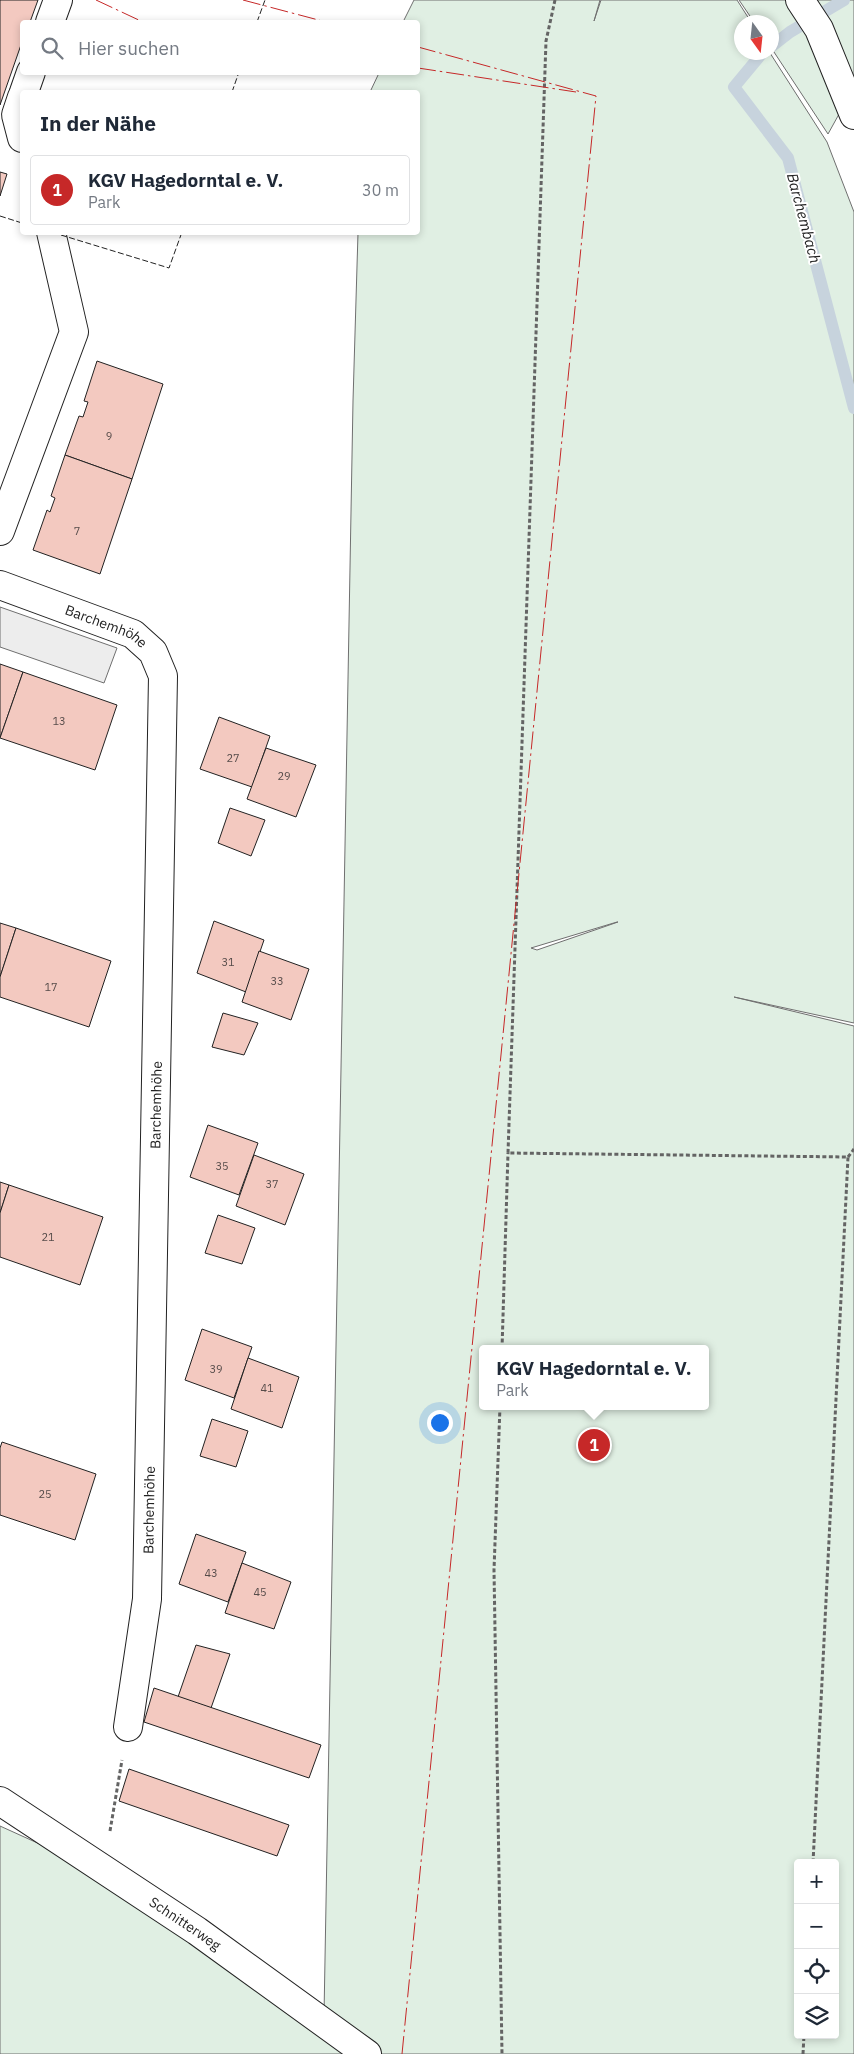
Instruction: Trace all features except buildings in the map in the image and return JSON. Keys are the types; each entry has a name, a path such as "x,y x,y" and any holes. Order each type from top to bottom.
{"street":[{"path":"51,20 58,0"},
{"path":"800,0 819,29 854,115"},
{"path":"25,90 30,75"},
{"path":"20,102 16,115 20,130"},
{"path":"0,531 74,332 52,235"},
{"name":"Barchemhöhe","path":"0,585 133,634 153,652 163,676 147,1599 128,1727"},
{"name":"Schnitterweg","path":"0,1802 197,1931 367,2054"}],"path":[{"path":"502,1345 546,41 555,0"},
{"path":"813,1859 848,1157 854,1149"},
{"path":"508,1154 848,1157"},
{"path":"500,1410 494,1570 502,2054"},
{"path":"103,1868 128,1727"},
{"path":"803,2054 804,2039"}],"green space":[{"path":"414,0 600,0 594,21 601,0 737,0 747,15 734,15 734,60 774,60 827,142 854,212 854,1023 734,997 854,1026 854,2054 0,2054 0,1826 139,1889 324,2015 353,401 358,235 420,235 420,90 371,90 378,75 420,75 420,20 404,20","holes":["617,922 618,922 537,950 531,948"]},
{"path":"739,0 854,0 854,87 828,134 779,60 779,15 749,15"}],"shaded area":[{"path":"0,607 117,648 104,683 0,647"}],"waterway":[{"name":"Barchembach","path":"779,41 844,0"},
{"name":"Barchembach","path":"756,60 734,87 788,158 854,408"}],"fence":[{"path":"258,20 265,0"},
{"path":"233,90 238,75"},
{"path":"0,216 20,222"},
{"path":"61,235 169,268 181,235"}],"power":[{"path":"96,0 139,20"},
{"path":"243,0 318,20"},
{"path":"420,48 596,96"},
{"path":"420,68 576,92"},
{"path":"402,2054 596,96"}],"place":[{"name":"KGV Hagedorntal e. V.","path":"594,1445"}]}
